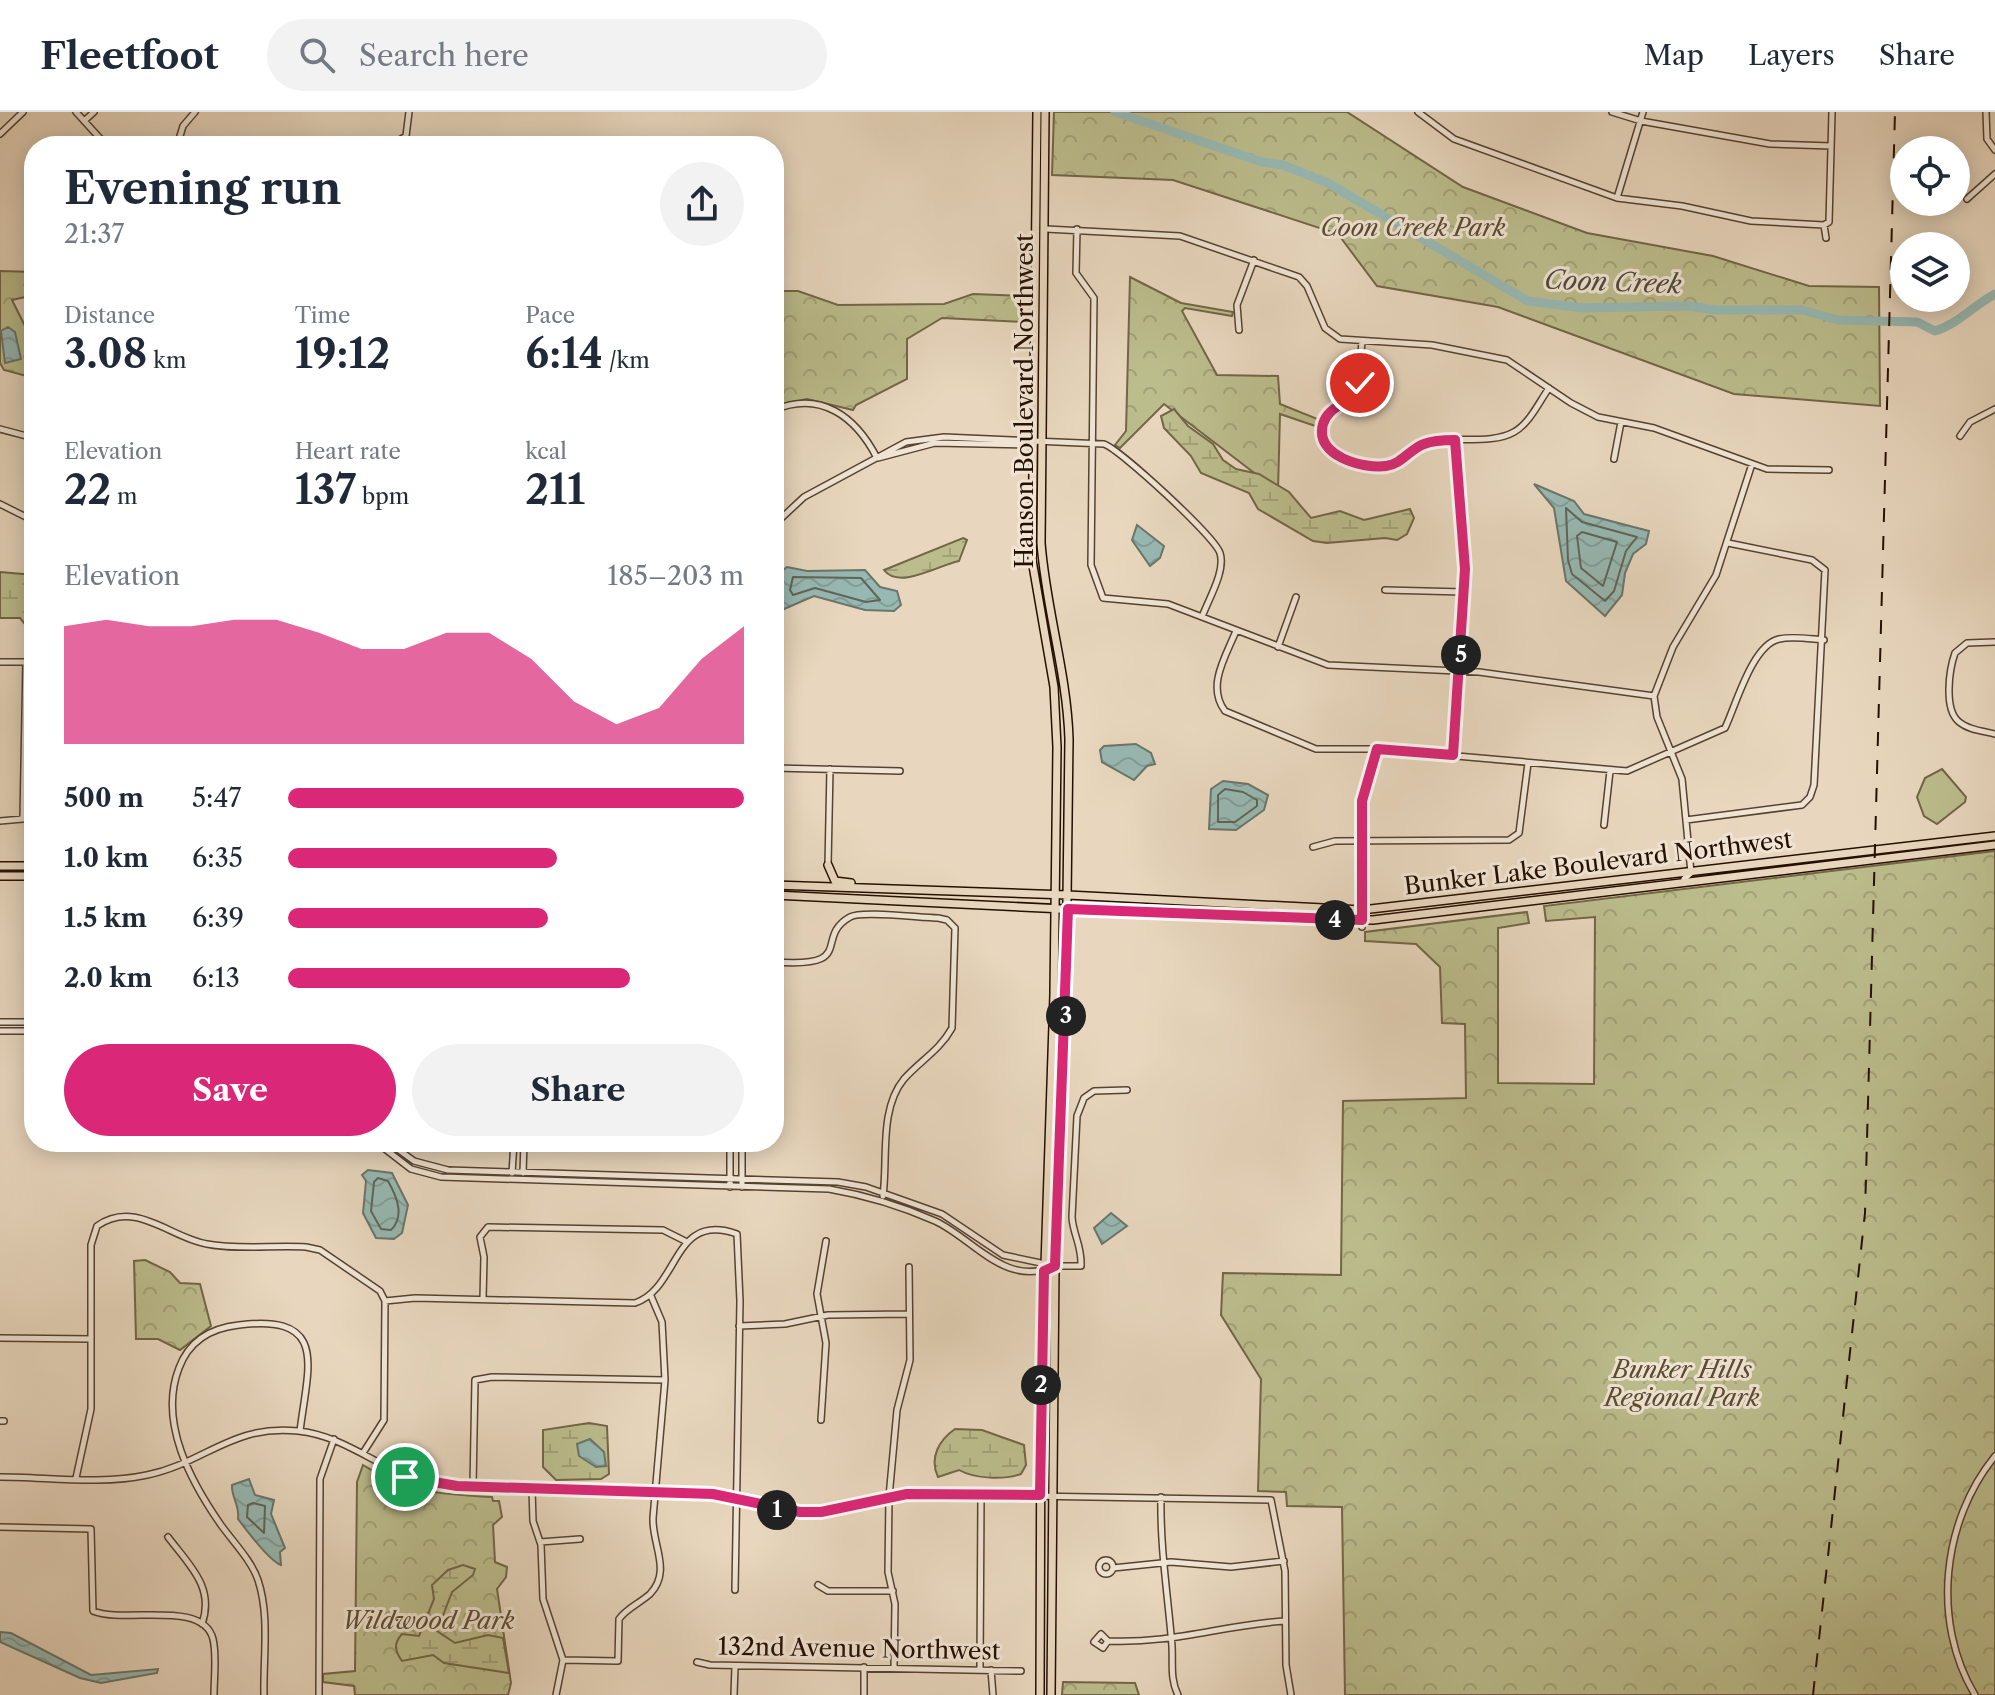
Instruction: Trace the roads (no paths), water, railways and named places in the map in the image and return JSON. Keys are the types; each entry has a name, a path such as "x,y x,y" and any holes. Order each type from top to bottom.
{"main road":[{"name":"Hanson Boulevard Northwest","path":"1037,112 1038,265 1029,441 1032,560 1056,707 1054,994 1040,1495 1040,1695"},
{"name":"Hanson Boulevard Northwest","path":"1045,112 1043,566 1069,720 1068,909 1055,1266 1051,1695"},
{"name":"Bunker Lake Boulevard Northwest","path":"784,885 1068,895 1362,910 1995,836"},
{"path":"784,895 1348,920 1362,924 1995,845"},
{"path":"828,865 831,876 838,882 885,889"},
{"path":"0,866 24,866"},
{"path":"0,876 24,876"}],"street":[{"path":"0,134 23,112"},
{"path":"76,112 98,136"},
{"path":"84,121 94,112"},
{"path":"180,136 183,126 195,112"},
{"path":"406,136 409,112"},
{"path":"1418,112 1454,139 1617,198 1682,206 1751,221 1826,224"},
{"path":"1612,112 1641,121 1770,144 1831,146"},
{"path":"1617,198 1643,112"},
{"path":"1826,238 1832,112"},
{"path":"1986,112 1987,139 1995,150"},
{"path":"1970,196 1995,174"},
{"path":"1046,229 1165,233 1254,260 1299,277 1307,286 1325,328 1340,339 1432,345 1507,360 1588,412 1654,428 1752,464 1780,470 1829,470"},
{"path":"1077,229 1076,273 1094,298 1091,565 1103,598 1160,602 1328,665 1460,671 1654,696"},
{"path":"1239,330 1237,305 1254,260"},
{"path":"1362,341 1358,390 1331,412 1322,429 1323,438 1332,452 1377,466 1391,465 1424,444 1511,434 1529,417 1549,388"},
{"path":"784,408 808,403 833,408 856,424 877,458"},
{"path":"1960,436 1970,422 1995,409"},
{"path":"1614,459 1621,422"},
{"path":"0,429 24,435"},
{"path":"784,516 804,497 891,448 915,439 1093,443 1114,447 1219,552 1221,566 1202,617"},
{"path":"1453,755 1464,592 1455,440"},
{"path":"877,458 935,443 1029,441"},
{"path":"1610,893 1687,879 1691,873 1682,779 1657,717 1654,696 1668,658 1690,617 1706,596 1728,543 1752,464"},
{"path":"0,504 24,516"},
{"path":"1686,820 1787,808 1807,802 1814,785 1824,640 1825,572 1812,560 1728,543"},
{"path":"1385,590 1464,592"},
{"path":"1278,647 1296,597"},
{"path":"1236,631 1216,686 1218,702 1225,711 1306,747 1453,755 1610,771 1636,768 1725,728 1751,665 1768,644 1778,639 1824,640"},
{"path":"1995,642 1967,643 1955,653 1951,673 1952,713 1968,727 1995,734"},
{"path":"0,662 24,662"},
{"path":"1362,924 1362,801 1377,749"},
{"path":"1313,847 1322,843 1361,841 1498,842 1517,836 1528,763"},
{"path":"0,821 23,818 24,766"},
{"path":"784,768 900,771"},
{"path":"828,865 830,769"},
{"path":"1604,825 1610,771"},
{"path":"784,962 822,960 829,954 838,927 855,915 947,920 955,928 957,957 952,1028 944,1041 903,1080 889,1109 883,1203"},
{"path":"0,1022 24,1022"},
{"path":"0,1031 24,1031"},
{"path":"402,1152 414,1161 431,1167 523,1176 829,1189 937,1222 994,1263 1081,1266 1081,1243 1073,1229 1072,1217 1079,1107 1094,1091 1127,1090"},
{"path":"391,1152 421,1173 462,1179 512,1175"},
{"path":"512,1175 513,1152"},
{"path":"523,1176 524,1152"},
{"path":"730,1152 730,1187"},
{"path":"742,1152 742,1187"},
{"path":"462,1170 462,1179"},
{"path":"523,1176 730,1177 838,1182 884,1194 952,1219 1003,1255 1044,1266"},
{"path":"76,1478 91,1409 91,1245 97,1226 113,1218 150,1219 207,1244 320,1250 380,1291 385,1301 384,1420 363,1453"},
{"path":"483,1299 484,1257 480,1237 488,1227 663,1230 685,1241"},
{"path":"385,1301 483,1299 635,1303 651,1296 661,1286 685,1241 716,1231 738,1236 735,1590"},
{"path":"821,1420 826,1343 820,1317 818,1284 826,1241"},
{"path":"894,1667 893,1591 888,1572 889,1497 897,1410 910,1360 909,1267"},
{"path":"563,1660 618,1661 619,1619 648,1596 660,1577 661,1557 653,1532 665,1380 662,1322 651,1296"},
{"path":"739,1326 785,1324 820,1317 908,1314"},
{"path":"264,1695 263,1607 257,1578 214,1514 178,1445 172,1407 175,1379 184,1353 211,1332 244,1324 284,1325 300,1332 306,1345 300,1431"},
{"path":"0,1338 91,1339"},
{"path":"473,1486 475,1380 492,1377 665,1380"},
{"path":"0,1477 133,1478 186,1463 218,1444 242,1435 300,1431 334,1439 413,1479 473,1486 737,1498 800,1512 821,1512 889,1497 981,1494 1271,1500 1284,1561 1286,1665 1291,1695"},
{"path":"319,1695 320,1479 334,1439"},
{"path":"1975,1695 1955,1649 1950,1564 1960,1514 1976,1482 1995,1456"},
{"path":"532,1489 533,1521 540,1542 543,1599 563,1660 556,1695"},
{"path":"980,1670 981,1494"},
{"path":"1161,1497 1161,1563 1171,1640 1172,1676 1178,1695"},
{"path":"0,1527 91,1529 95,1612 185,1616 202,1624 213,1635 214,1695"},
{"path":"168,1537 206,1590 208,1599 202,1624"},
{"path":"540,1542 580,1539"},
{"path":"1113,1568 1192,1562 1231,1567 1284,1561"},
{"path":"818,1585 828,1591 893,1591"},
{"path":"1108,1641 1171,1640 1257,1622 1285,1621"},
{"name":"132nd Avenue Northwest","path":"697,1662 735,1666 1021,1671"},
{"path":"734,1695 735,1666"},
{"path":"864,1667 864,1695"},
{"path":"991,1670 993,1695"}],"water":[{"path":"8,327 15,332 21,359 5,363 1,331"},
{"path":"1534,484 1574,501 1584,514 1649,531 1646,544 1633,554 1625,573 1622,595 1605,616 1566,581 1554,508"},
{"path":"1137,525 1164,546 1160,558 1150,566 1132,540"},
{"path":"784,569 865,570 880,587 897,591 901,605 894,611 865,610 814,596 784,609"},
{"path":"1136,744 1151,753 1155,764 1147,766 1134,780 1102,762 1100,750 1104,746"},
{"path":"1223,781 1248,784 1268,795 1264,810 1236,830 1209,829 1211,789"},
{"path":"368,1170 392,1173 408,1205 402,1233 394,1239 376,1238 363,1213 366,1181 362,1175"},
{"path":"1111,1213 1127,1226 1102,1244 1094,1228"},
{"path":"590,1439 604,1452 606,1466 596,1467 579,1456 577,1444"},
{"path":"249,1479 255,1495 274,1500 271,1514 285,1548 280,1552 281,1565 265,1552 238,1519 232,1485"},
{"path":"0,1632 11,1633 91,1675 158,1669 157,1673 101,1683 80,1678 0,1642"}],"waterway":[{"name":"Coon Creek","path":"1115,112 1262,162 1283,165 1328,183 1528,301 1583,308 1688,306 1716,310 1802,310 1838,320 1917,322 1935,331 1951,324 1995,294"}],"railway":[{"path":"1813,1695 1865,1213 1895,112"}],"park label":[{"name":"Coon Creek Park","path":"1413,228"},
{"name":"Bunker Hills Regional Park","path":"1682,1384"},
{"name":"Wildwood Park","path":"428,1621"}]}
